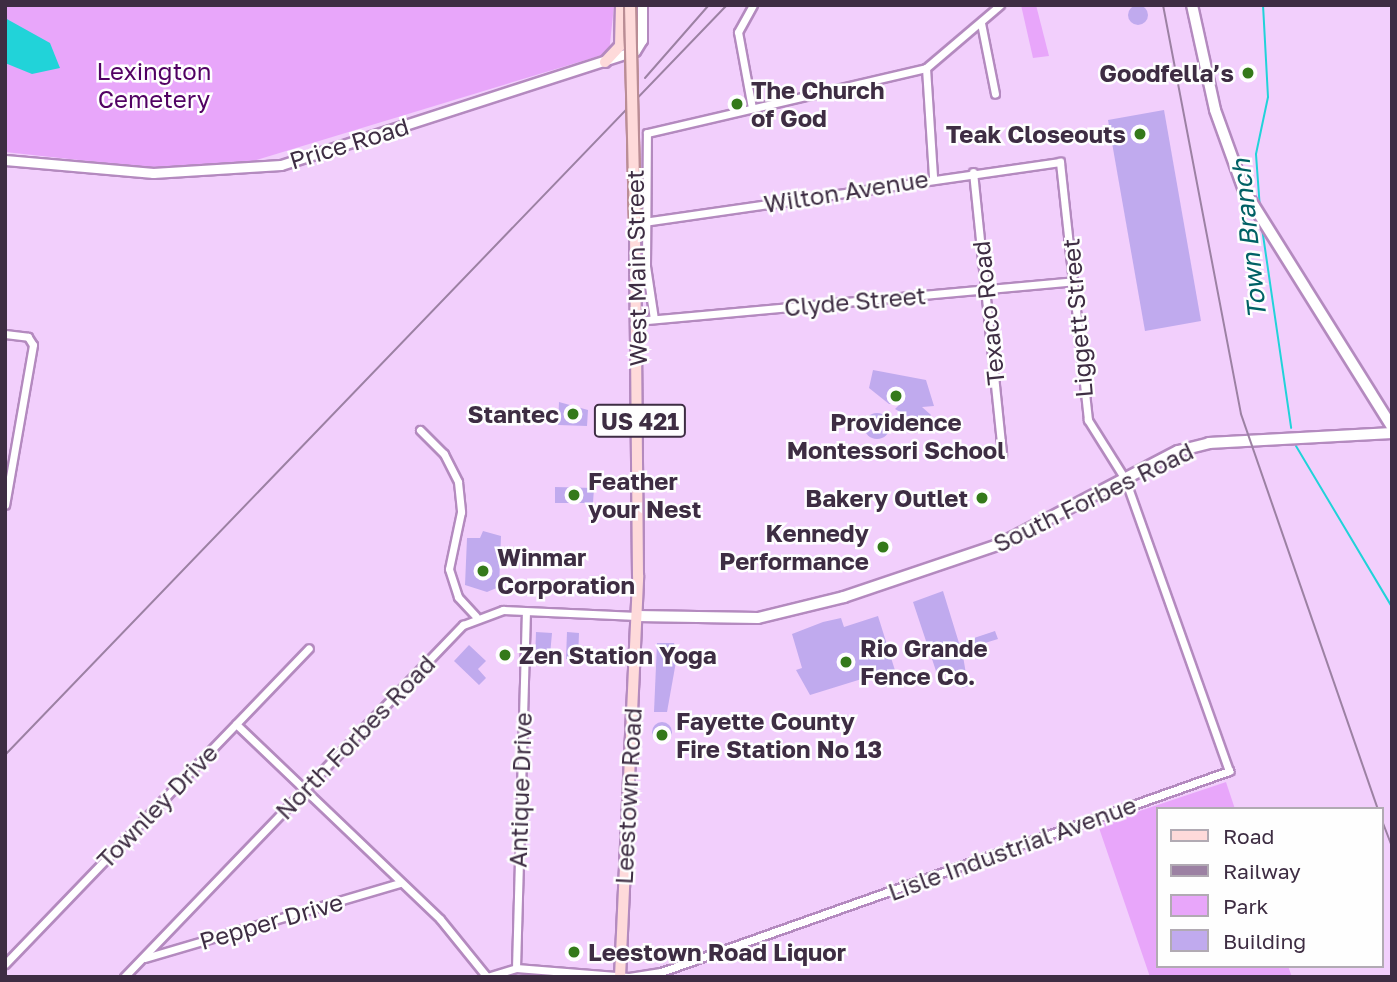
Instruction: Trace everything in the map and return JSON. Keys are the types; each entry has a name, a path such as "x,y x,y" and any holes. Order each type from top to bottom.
{"main road":[{"path":"605,62 620,46 621,5"},
{"name":"West Main Street","path":"631,5 640,225 637,616"},
{"path":"1192,5 1215,110 1244,190 1392,427"},
{"name":"South Forbes Road","path":"637,616 758,618 798,611 998,545 1125,480 1209,443 1392,433"},
{"name":"Leestown Road","path":"620,976 637,616"}],"street":[{"name":"Price Road","path":"5,160 153,173 255,170 605,62 639,48 642,5"},
{"path":"752,108 738,32 753,5"},
{"path":"654,319 640,225 644,137 752,108 926,68 1000,5"},
{"path":"981,23 995,94"},
{"path":"926,68 933,177"},
{"name":"Wilton Avenue","path":"640,225 1046,160"},
{"name":"Liggett Street","path":"1046,160 1058,160 1065,172 1084,408 1093,434 1125,480"},
{"name":"Texaco Road","path":"973,172 1002,454"},
{"name":"Clyde Street","path":"638,321 1073,281"},
{"path":"5,334 28,337 33,345 5,505"},
{"path":"420,430 444,454 458,482 461,512 450,555 451,584 476,616 526,612 637,616"},
{"name":"Lisle Industrial Avenue","path":"620,976 641,976 707,958 1229,771 1125,480"},
{"name":"Antique Drive","path":"516,968 526,612"},
{"name":"North Forbes Road","path":"124,977 476,616"},
{"name":"Townley Drive","path":"5,964 309,648"},
{"path":"236,724 481,962 487,977 516,968 620,976"},
{"name":"Pepper Drive","path":"142,959 400,883"}],"green space":[{"name":"Lexington Cemetery","path":"5,5 614,5 609,53 233,167 152,168 5,152"},
{"path":"1021,5 1036,5 1049,56 1033,58"},
{"path":"1226,782 1234,807 1156,807 1156,968 1289,968 1292,977 1150,977 1098,825"}],"shaded area":[{"path":"5,18 50,43 60,68 32,74 5,63"}],"building":[{"path":"1138,5 1145,8 1148,15 1145,22 1138,25 1131,22 1128,15 1131,8"},
{"path":"1164,110 1201,321 1145,331 1108,120"},
{"name":"Providence Montessori School","path":"873,370 926,380 934,406 922,407 931,415 923,425 895,409 901,403 889,404 869,388"},
{"name":"Stantec","path":"559,402 588,410 587,426 558,425"},
{"name":"Providence Montessori School","path":"877,413 886,417 890,426 886,435 877,439 868,435 864,426 868,417"},
{"name":"Feather your Nest","path":"555,487 594,488 593,503 555,503"},
{"name":"Winmar Corporation","path":"483,531 501,536 499,587 487,592 465,585 467,538 480,538"},
{"path":"943,591 959,643 995,631 998,639 962,650 968,686 962,688 957,671 938,677 913,602"},
{"name":"Rio Grande Fence Co.","path":"878,616 898,680 884,684 881,673 810,695 796,670 802,668 792,634 841,618 844,627"},
{"path":"536,632 552,633 549,666 535,661"},
{"path":"567,632 579,633 578,660 566,659"},
{"path":"657,643 674,643 677,656 667,712 654,712"},
{"path":"469,645 486,661 478,669 486,678 479,685 454,661"},
{"name":"Fayette County Fire Station No 13","path":"662,722 669,725 672,732 669,739 662,742 655,739 652,732 655,725"}],"waterway":[{"name":"Town Branch","path":"1260,209 1256,154 1268,97 1263,5"},
{"name":"Town Branch","path":"1262,228 1291,428"},
{"name":"Town Branch","path":"1296,446 1392,607"}],"railway":[{"path":"645,78 709,5"},
{"path":"5,755 727,5"},
{"path":"1163,5 1241,414 1377,807"},
{"path":"1383,823 1392,847"}],"place":[{"name":"Goodfella’s","path":"1248,73"},
{"name":"The Church of God","path":"737,104"},
{"name":"Teak Closeouts","path":"1140,134"},
{"name":"Providence Montessori School","path":"896,396"},
{"name":"Stantec","path":"573,414"},
{"name":"Feather your Nest","path":"574,495"},
{"name":"Bakery Outlet","path":"982,498"},
{"name":"Kennedy Performance","path":"883,547"},
{"name":"Winmar Corporation","path":"483,571"},
{"name":"Zen Station Yoga","path":"505,655"},
{"name":"Rio Grande Fence Co.","path":"846,662"},
{"name":"Fayette County Fire Station No 13","path":"662,735"},
{"name":"Leestown Road Liquor","path":"574,952"}]}
